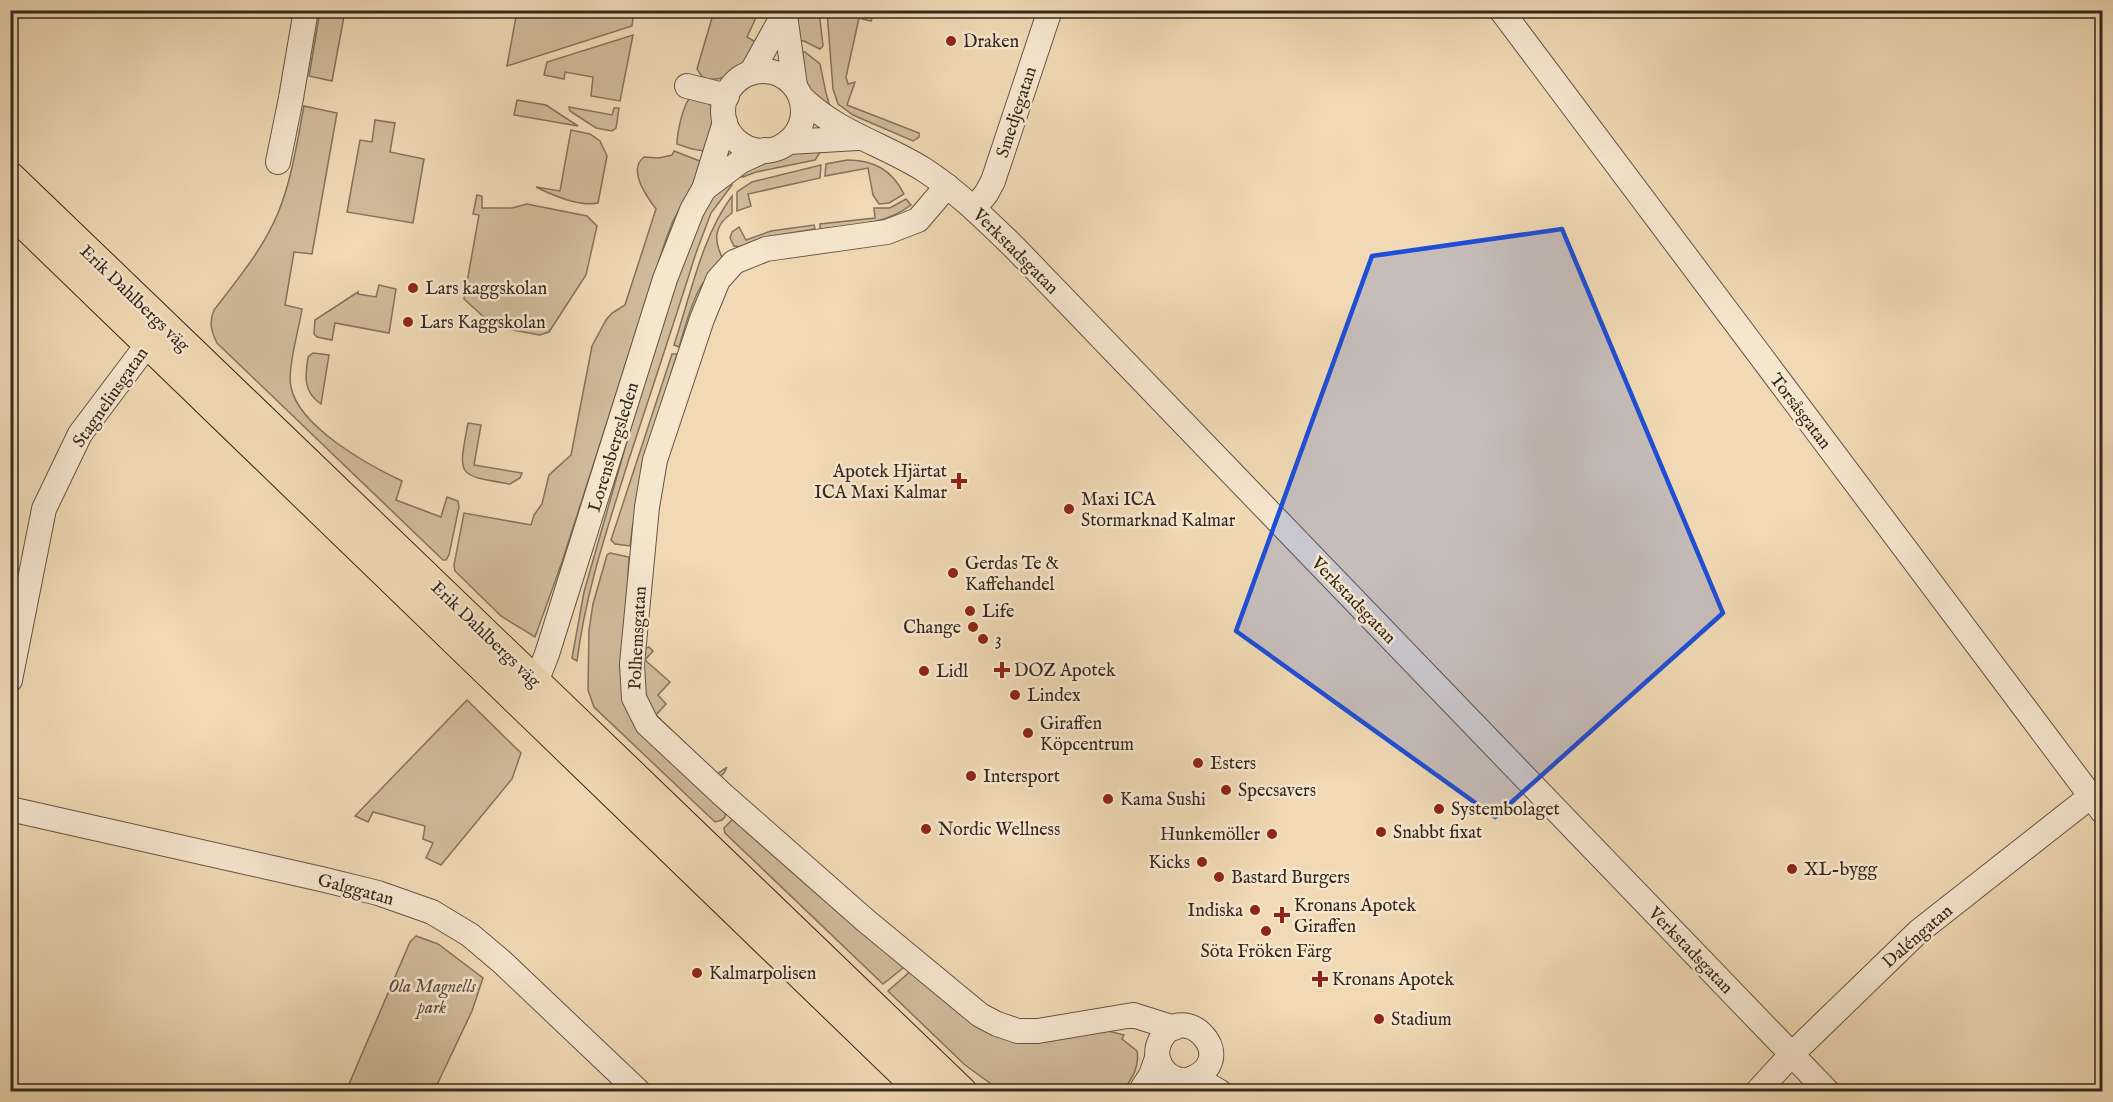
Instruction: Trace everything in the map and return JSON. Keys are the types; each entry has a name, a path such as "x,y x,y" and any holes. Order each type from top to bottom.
{"main road":[{"name":"Erik Dahlbergs väg","path":"10,177 155,334"},
{"name":"Erik Dahlbergs väg","path":"10,210 155,334 529,693 962,1092"},
{"name":"Erik Dahlbergs väg","path":"529,693 923,1092"}],"street":[{"path":"278,162 306,10"},
{"name":"Smedjegatan","path":"974,208 993,181 1050,10"},
{"name":"Torsåsgatan","path":"1501,10 2097,803"},
{"path":"751,73 785,13"},
{"path":"785,13 803,109 802,122 788,142"},
{"path":"687,86 726,96 741,78 751,73 769,71 786,78 798,92"},
{"name":"Verkstadsgatan","path":"798,92 817,113 858,138 874,143 923,169 974,208 1828,1092"},
{"name":"Lorensbergsleden","path":"529,693 547,654 665,279 692,210 704,189 725,122 726,96"},
{"path":"725,122 738,142 752,149 765,150"},
{"name":"Verkstadsgatan","path":"788,142 858,138"},
{"name":"Lorensbergsleden","path":"704,189 741,161 788,142"},
{"name":"Polhemsgatan","path":"947,186 918,220 887,232 766,249 734,262 718,280 702,319 655,460 647,507 633,654 634,698 647,723 723,795 865,920 980,1014 997,1024 1018,1031 1038,1031 1133,1015 1174,1028"},
{"name":"Stagneliusgatan","path":"10,680 44,509 80,434 155,334"},
{"name":"Daléngatan","path":"1757,1092 1792,1054 1918,932 2097,803"},
{"name":"Galggatan","path":"10,809 321,879 378,893 432,912 470,935 502,962 639,1092"},
{"path":"1108,1020 1148,1038 1157,1054 1160,1067 1178,1084 1204,1083 1220,1092"},
{"path":"1140,1092 1151,1075 1164,1035 1174,1028 1186,1026 1197,1029 1206,1037 1211,1049 1210,1061 1214,1074 1226,1092"},
{"path":"1178,1084 1204,1072 1210,1061"}],"highlighted area":[{"path":"1562,229 1723,613 1495,817 1236,631 1372,256"}],"green space":[{"path":"517,10 634,11 632,26 507,66"},
{"path":"320,11 345,11 332,81 309,76"},
{"path":"714,11 759,11 747,37 759,44 735,71 719,79 702,77 697,69"},
{"path":"797,11 819,11 823,46 820,49 804,41 795,40"},
{"path":"827,11 875,11 871,21 859,18 846,77 848,84 855,82 847,105 919,133 919,137 913,141 853,115 838,104 833,89"},
{"path":"633,35 620,101 591,96 593,77 565,72 564,79 544,75 547,62"},
{"path":"794,51 805,52 820,64 831,110 804,85"},
{"path":"690,98 708,101 711,107 714,126 710,152 677,144 681,120"},
{"path":"517,100 546,105 578,126 514,115"},
{"path":"304,106 337,113 312,254 294,252 285,305 302,309 292,360 291,387 297,402 321,430 354,455 402,481 396,500 441,517 447,497 458,501 459,507 446,560 443,560 217,343 213,334 211,323 214,310 257,251 278,213 291,174"},
{"path":"569,107 612,115 614,108 619,108 616,128 612,131 596,128 570,111"},
{"path":"375,120 395,123 390,152 424,159 413,223 347,212 360,140 372,142"},
{"path":"571,130 590,134 600,141 607,156 598,203 575,202 536,187 560,191"},
{"path":"793,150 821,151 815,160 756,172 743,177 737,176"},
{"path":"674,151 705,163 673,221 665,242 562,562 535,637 501,616 455,571 454,565 464,513 531,525 534,515 542,504 549,475 571,455 592,346 606,320 625,305 656,209 640,183 637,169 639,162 644,157 659,158 672,155"},
{"path":"847,160 866,162 881,168 894,179 904,194 889,203 879,204 873,195 868,168 825,176 826,164"},
{"path":"821,165 820,178 748,194 751,206 737,211 737,192 752,182"},
{"path":"728,180 732,185 711,213 696,253 628,462 592,585 577,661 572,658 584,592 639,399 689,239 711,199"},
{"path":"477,195 482,196 482,208 512,208 527,204 587,216 597,226 586,275 549,332 540,335 495,327 464,299 479,215 473,214"},
{"path":"732,196 732,213 722,222 717,232 717,244 722,257 696,295 679,347 674,345 705,248"},
{"path":"906,199 911,205 890,217 868,223 820,229 820,224 875,218 874,208 890,208"},
{"path":"814,225 815,229 765,237 742,247 734,246 730,238 732,232 739,227 746,240 771,231"},
{"path":"379,285 396,289 389,333 335,323 332,340 317,337 314,334 315,320 358,292 358,294 376,297"},
{"path":"313,353 329,355 321,404 311,394 307,383 308,357"},
{"path":"672,354 677,354 643,472 630,546 615,544 611,540"},
{"path":"468,423 481,425 474,465 522,473 520,478 510,484 479,478 470,475 465,470 463,454"},
{"path":"610,553 629,557 623,671 726,811 722,820 715,822 594,707 588,690 589,630 593,604 607,555"},
{"path":"649,647 653,651 645,660 670,682 658,695 666,704 656,715 717,774 727,767 718,778 651,716 643,699 643,649"},
{"path":"467,700 521,753 512,779 441,865 426,858 433,843 423,839 425,826 373,812 368,822 355,816"},
{"path":"734,818 908,964 883,984 725,833 724,828"},
{"name":"Ola Magnells park","path":"416,936 438,944 483,978 472,1011 434,1091 346,1091 410,942"},
{"path":"913,969 979,1024 1108,1031 1124,1035 1122,1039 1137,1051 1138,1057 1134,1072 1123,1091 1001,1091 965,1065 888,991"}],"railway":[{"path":"2097,10 2102,15"}],"place":[{"name":"Draken","path":"951,41"},
{"name":"Lars kaggskolan","path":"413,288"},
{"name":"Lars Kaggskolan","path":"408,322"},
{"name":"Apotek Hjärtat ICA Maxi Kalmar","path":"959,481"},
{"name":"Maxi ICA Stormarknad Kalmar","path":"1069,509"},
{"name":"Gerdas Te & Kaffehandel","path":"953,573"},
{"name":"Life","path":"970,611"},
{"name":"Change","path":"973,627"},
{"name":"3","path":"983,639"},
{"name":"DOZ Apotek","path":"1002,670"},
{"name":"Lidl","path":"924,671"},
{"name":"Lindex","path":"1015,695"},
{"name":"Giraffen Köpcentrum","path":"1028,733"},
{"name":"Esters","path":"1198,763"},
{"name":"Intersport","path":"971,776"},
{"name":"Specsavers","path":"1226,790"},
{"name":"Kama Sushi","path":"1108,799"},
{"name":"Systembolaget","path":"1439,809"},
{"name":"Nordic Wellness","path":"926,829"},
{"name":"Snabbt fixat","path":"1381,832"},
{"name":"Hunkemöller","path":"1272,834"},
{"name":"Kicks","path":"1202,862"},
{"name":"XL-bygg","path":"1792,869"},
{"name":"Bastard Burgers","path":"1219,877"},
{"name":"Indiska","path":"1255,910"},
{"name":"Kronans Apotek Giraffen","path":"1282,915"},
{"name":"Söta Fröken Färg","path":"1266,931"},
{"name":"Kalmarpolisen","path":"697,973"},
{"name":"Kronans Apotek","path":"1320,979"},
{"name":"Stadium","path":"1379,1019"}]}
